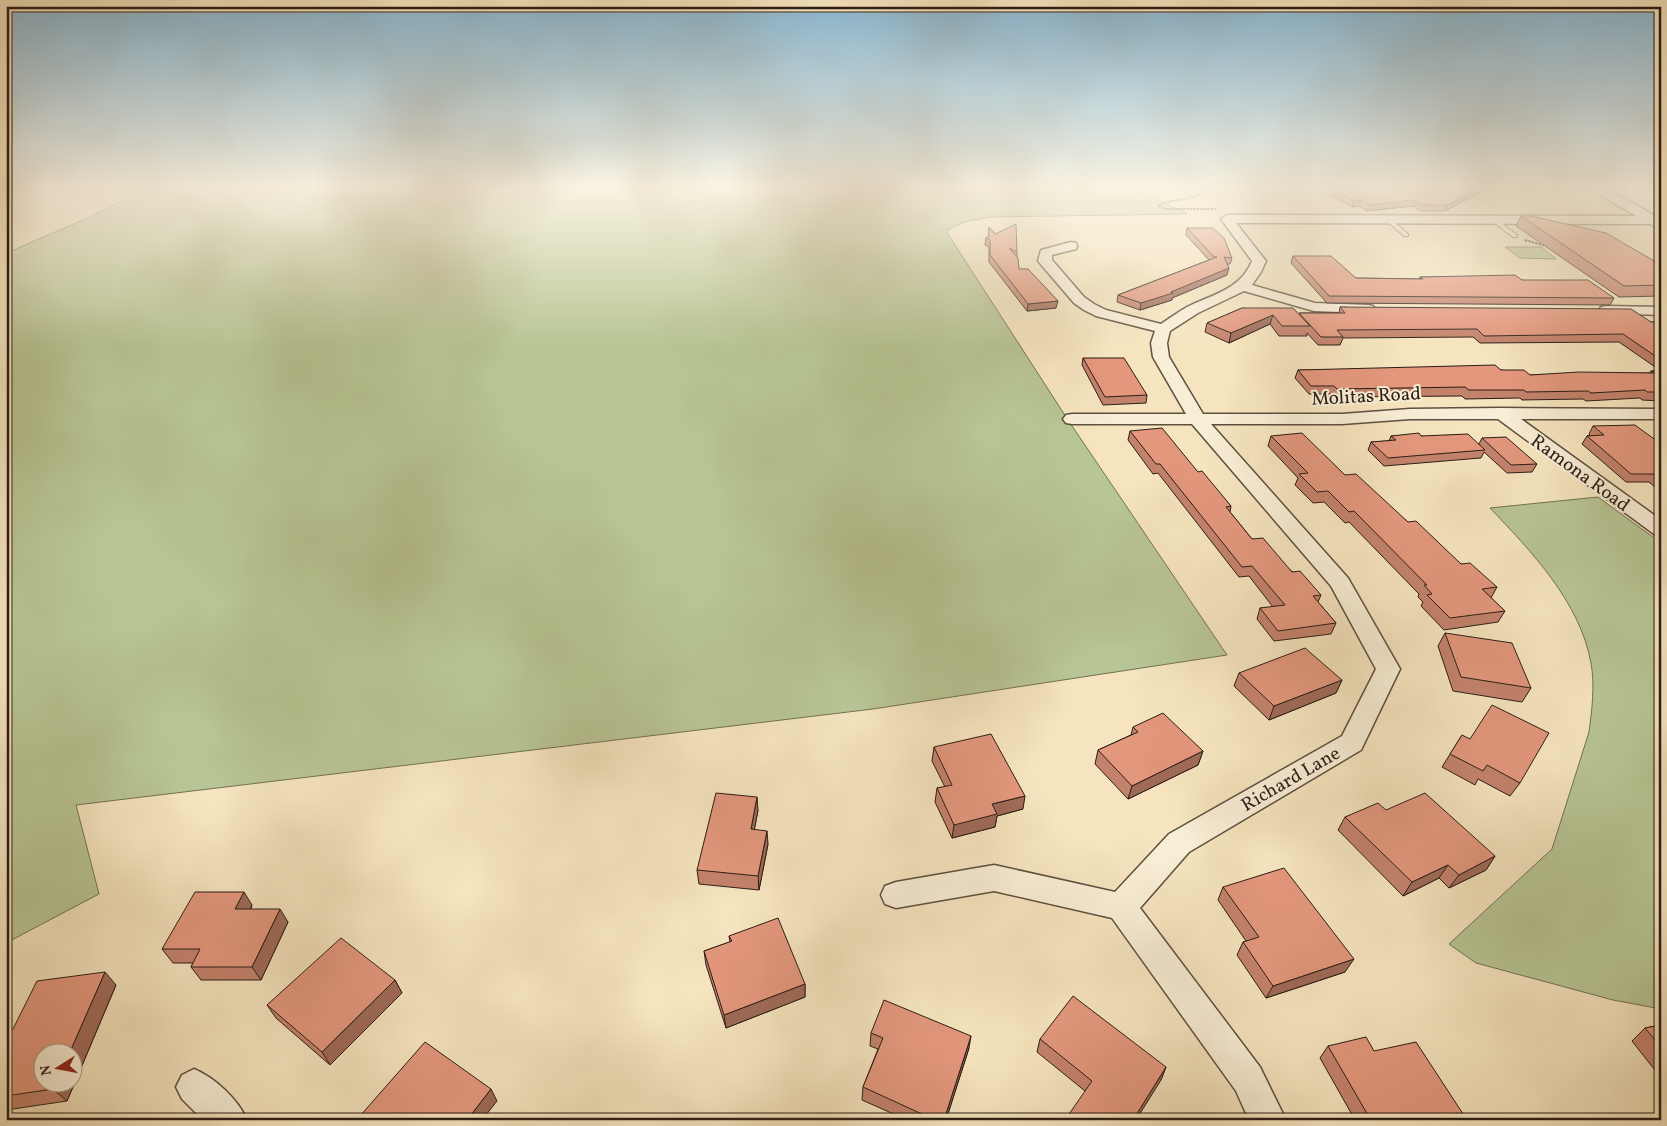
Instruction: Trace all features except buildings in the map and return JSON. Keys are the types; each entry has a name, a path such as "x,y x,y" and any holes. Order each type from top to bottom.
{"street":[{"path":"1071,246 1046,253 1046,261 1079,300 1101,313 1163,329 1192,311 1244,287 1256,274 1259,262 1245,242"},
{"path":"1244,287 1314,307 1379,309"},
{"path":"1595,310 1661,311"},
{"name":"Richard Lane","path":"1121,906 1179,843 1352,743 1388,669 1340,583 1198,420 1162,357 1159,343 1163,329"},
{"name":"Ramona Road","path":"1501,413 1661,530"},
{"name":"Molitas Road","path":"1072,419 1342,420 1410,414 1661,414"},
{"path":"896,895 994,878 1121,906 1248,1080 1268,1120"},
{"path":"194,1087 229,1120"}],"path":[{"path":"1532,242 1546,246"}],"green space":[{"path":"34,242 953,242 1066,417 1227,655 873,709 76,805 99,894 6,943 6,254"},
{"path":"1505,247 1541,247 1556,259 1520,258"},
{"path":"1598,497 1661,543 1661,1009 1613,1000 1476,963 1449,944 1552,849 1589,732 1592,706 1593,680 1591,663 1576,619 1552,579 1522,542 1490,508"}]}
